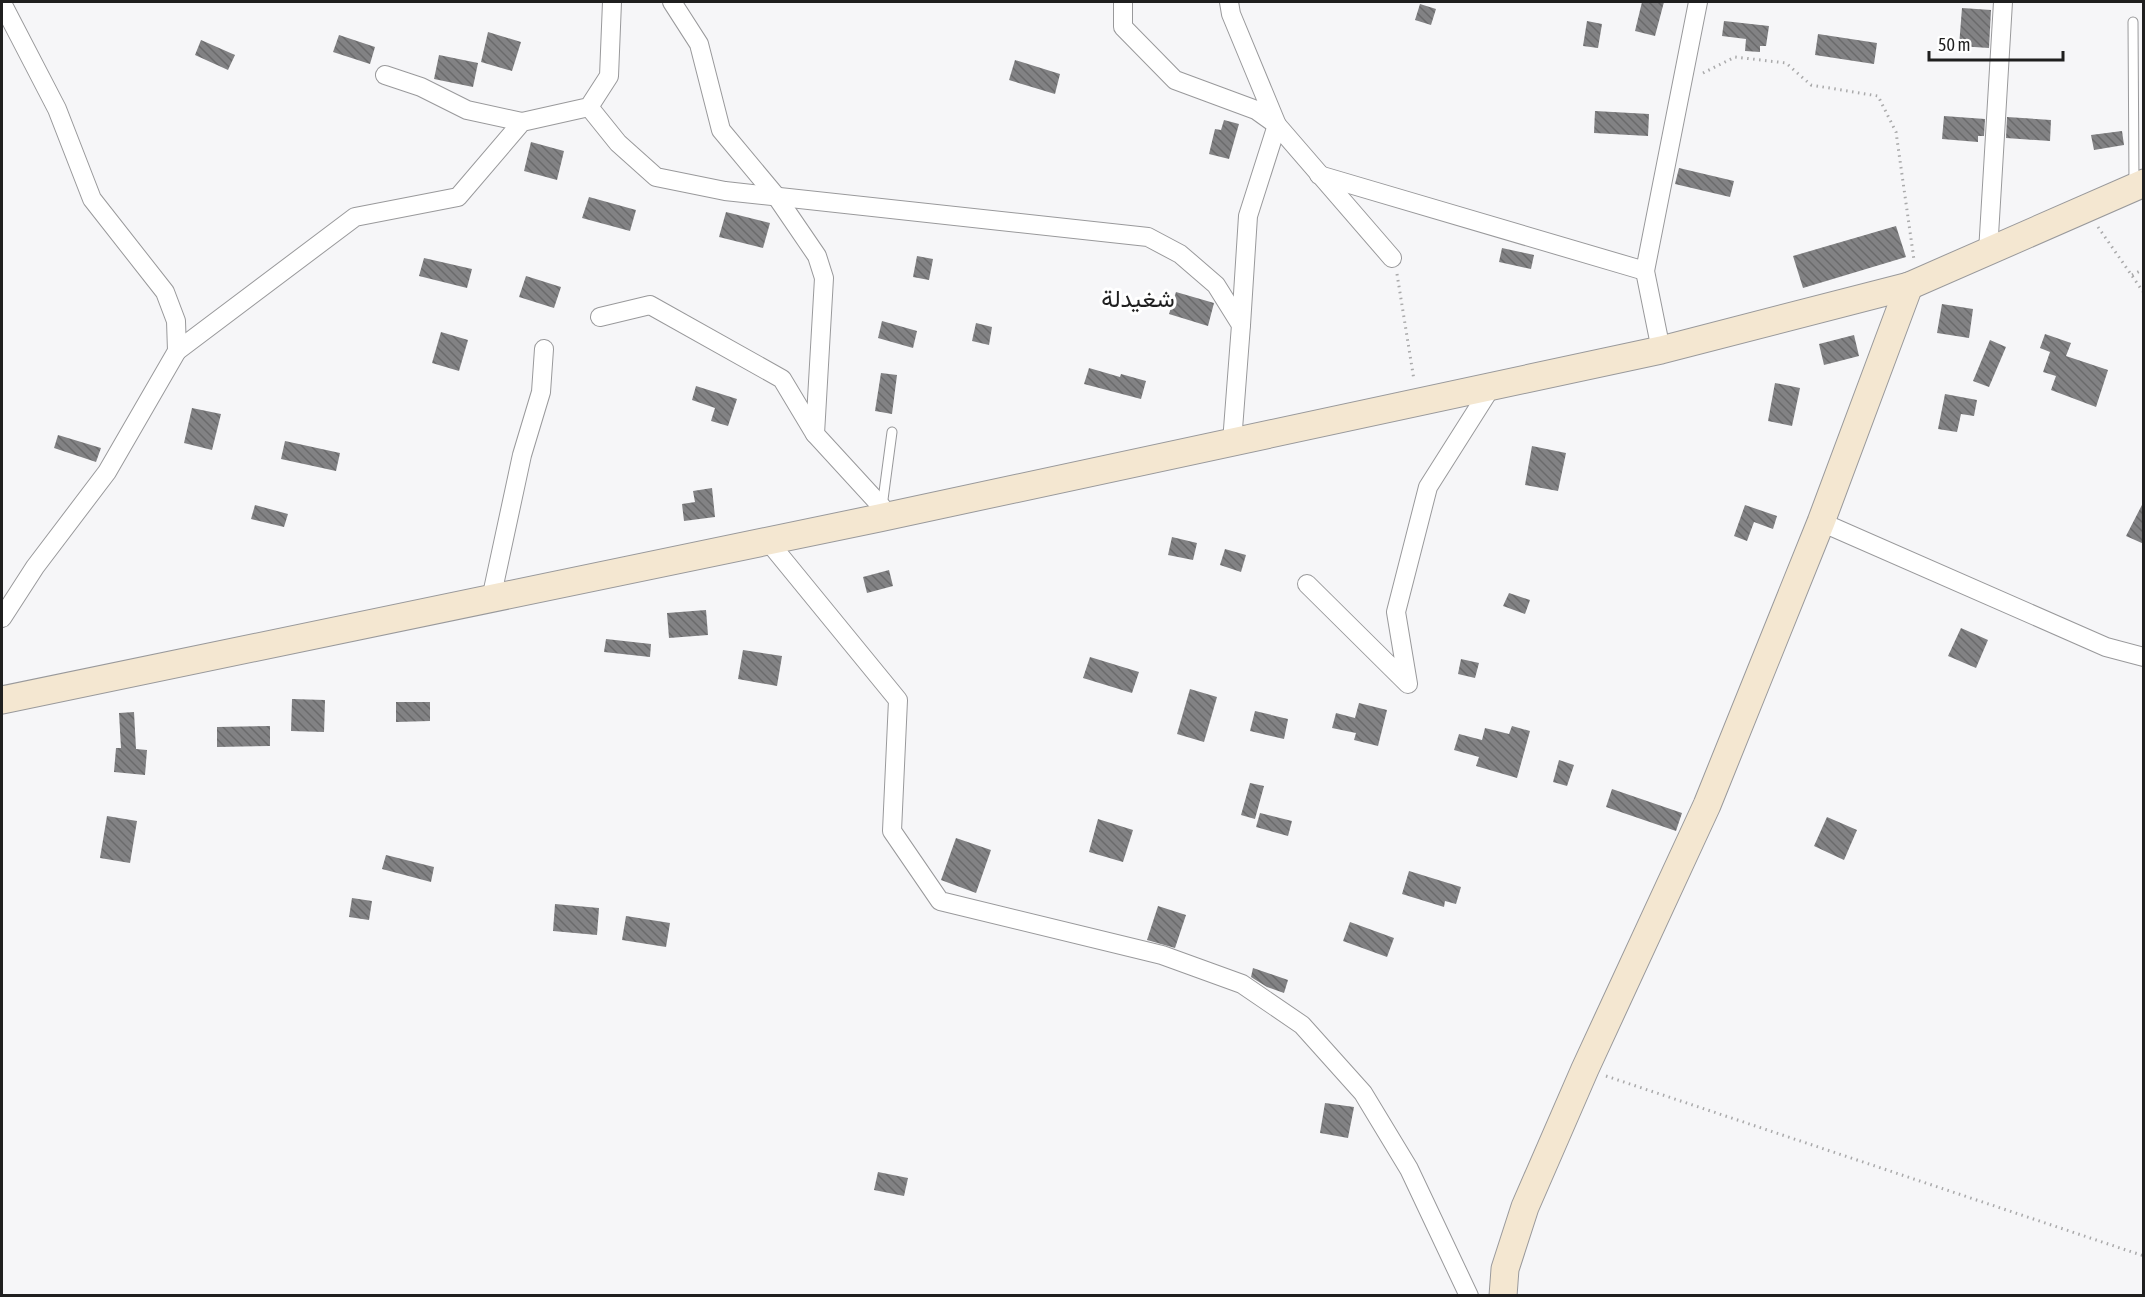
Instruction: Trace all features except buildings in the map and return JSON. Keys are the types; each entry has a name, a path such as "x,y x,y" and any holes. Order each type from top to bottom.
{"street":[{"path":"385,75 421,87 467,110 522,122 589,108 609,76 612,2"},
{"path":"672,2 699,44 721,130 776,196 817,256 824,278 815,434"},
{"path":"1123,2 1123,27 1175,80 1256,110 1277,125 1392,258"},
{"path":"1229,2 1231,14 1277,125 1248,216 1232,442"},
{"path":"1660,350 1645,272 1698,2"},
{"path":"1988,252 2003,2"},
{"path":"2,3 57,109 92,198 165,292 176,321 177,351"},
{"path":"589,108 618,143 656,177 725,191 1148,237 1180,254 1216,285 1242,325"},
{"path":"2,618 35,567 107,472 177,351 355,217 458,197 522,122"},
{"path":"1318,174 1645,272"},
{"path":"2,700 768,541 880,512 1232,442 1660,350 1913,285 2139,185"},
{"path":"1503,1296 1506,1269 1525,1207 1585,1069 1707,805 1913,285"},
{"path":"600,317 650,305 782,378 815,434 880,512"},
{"path":"491,599 522,455 541,392 544,349"},
{"path":"1308,584 1408,684 1396,612 1428,487 1492,386"},
{"path":"1821,522 2106,647 2144,657"},
{"path":"768,541 898,700 892,831 940,901 1162,956 1242,984 1302,1025 1363,1093 1409,1168 1469,1296"}],"lane":[{"path":"2133,22 2139,185"},
{"path":"880,512 892,432"}],"path":[{"path":"1682,84 1735,57 1786,63 1811,85 1878,96 1896,132 1913,285"},
{"path":"2085,209 2144,292"},
{"path":"1392,258 1398,276 1417,402"},
{"path":"2132,275 2144,269"},
{"path":"1585,1069 2144,1256"}],"district":[{"name":"شغيدلة","path":"1138,299"}]}
